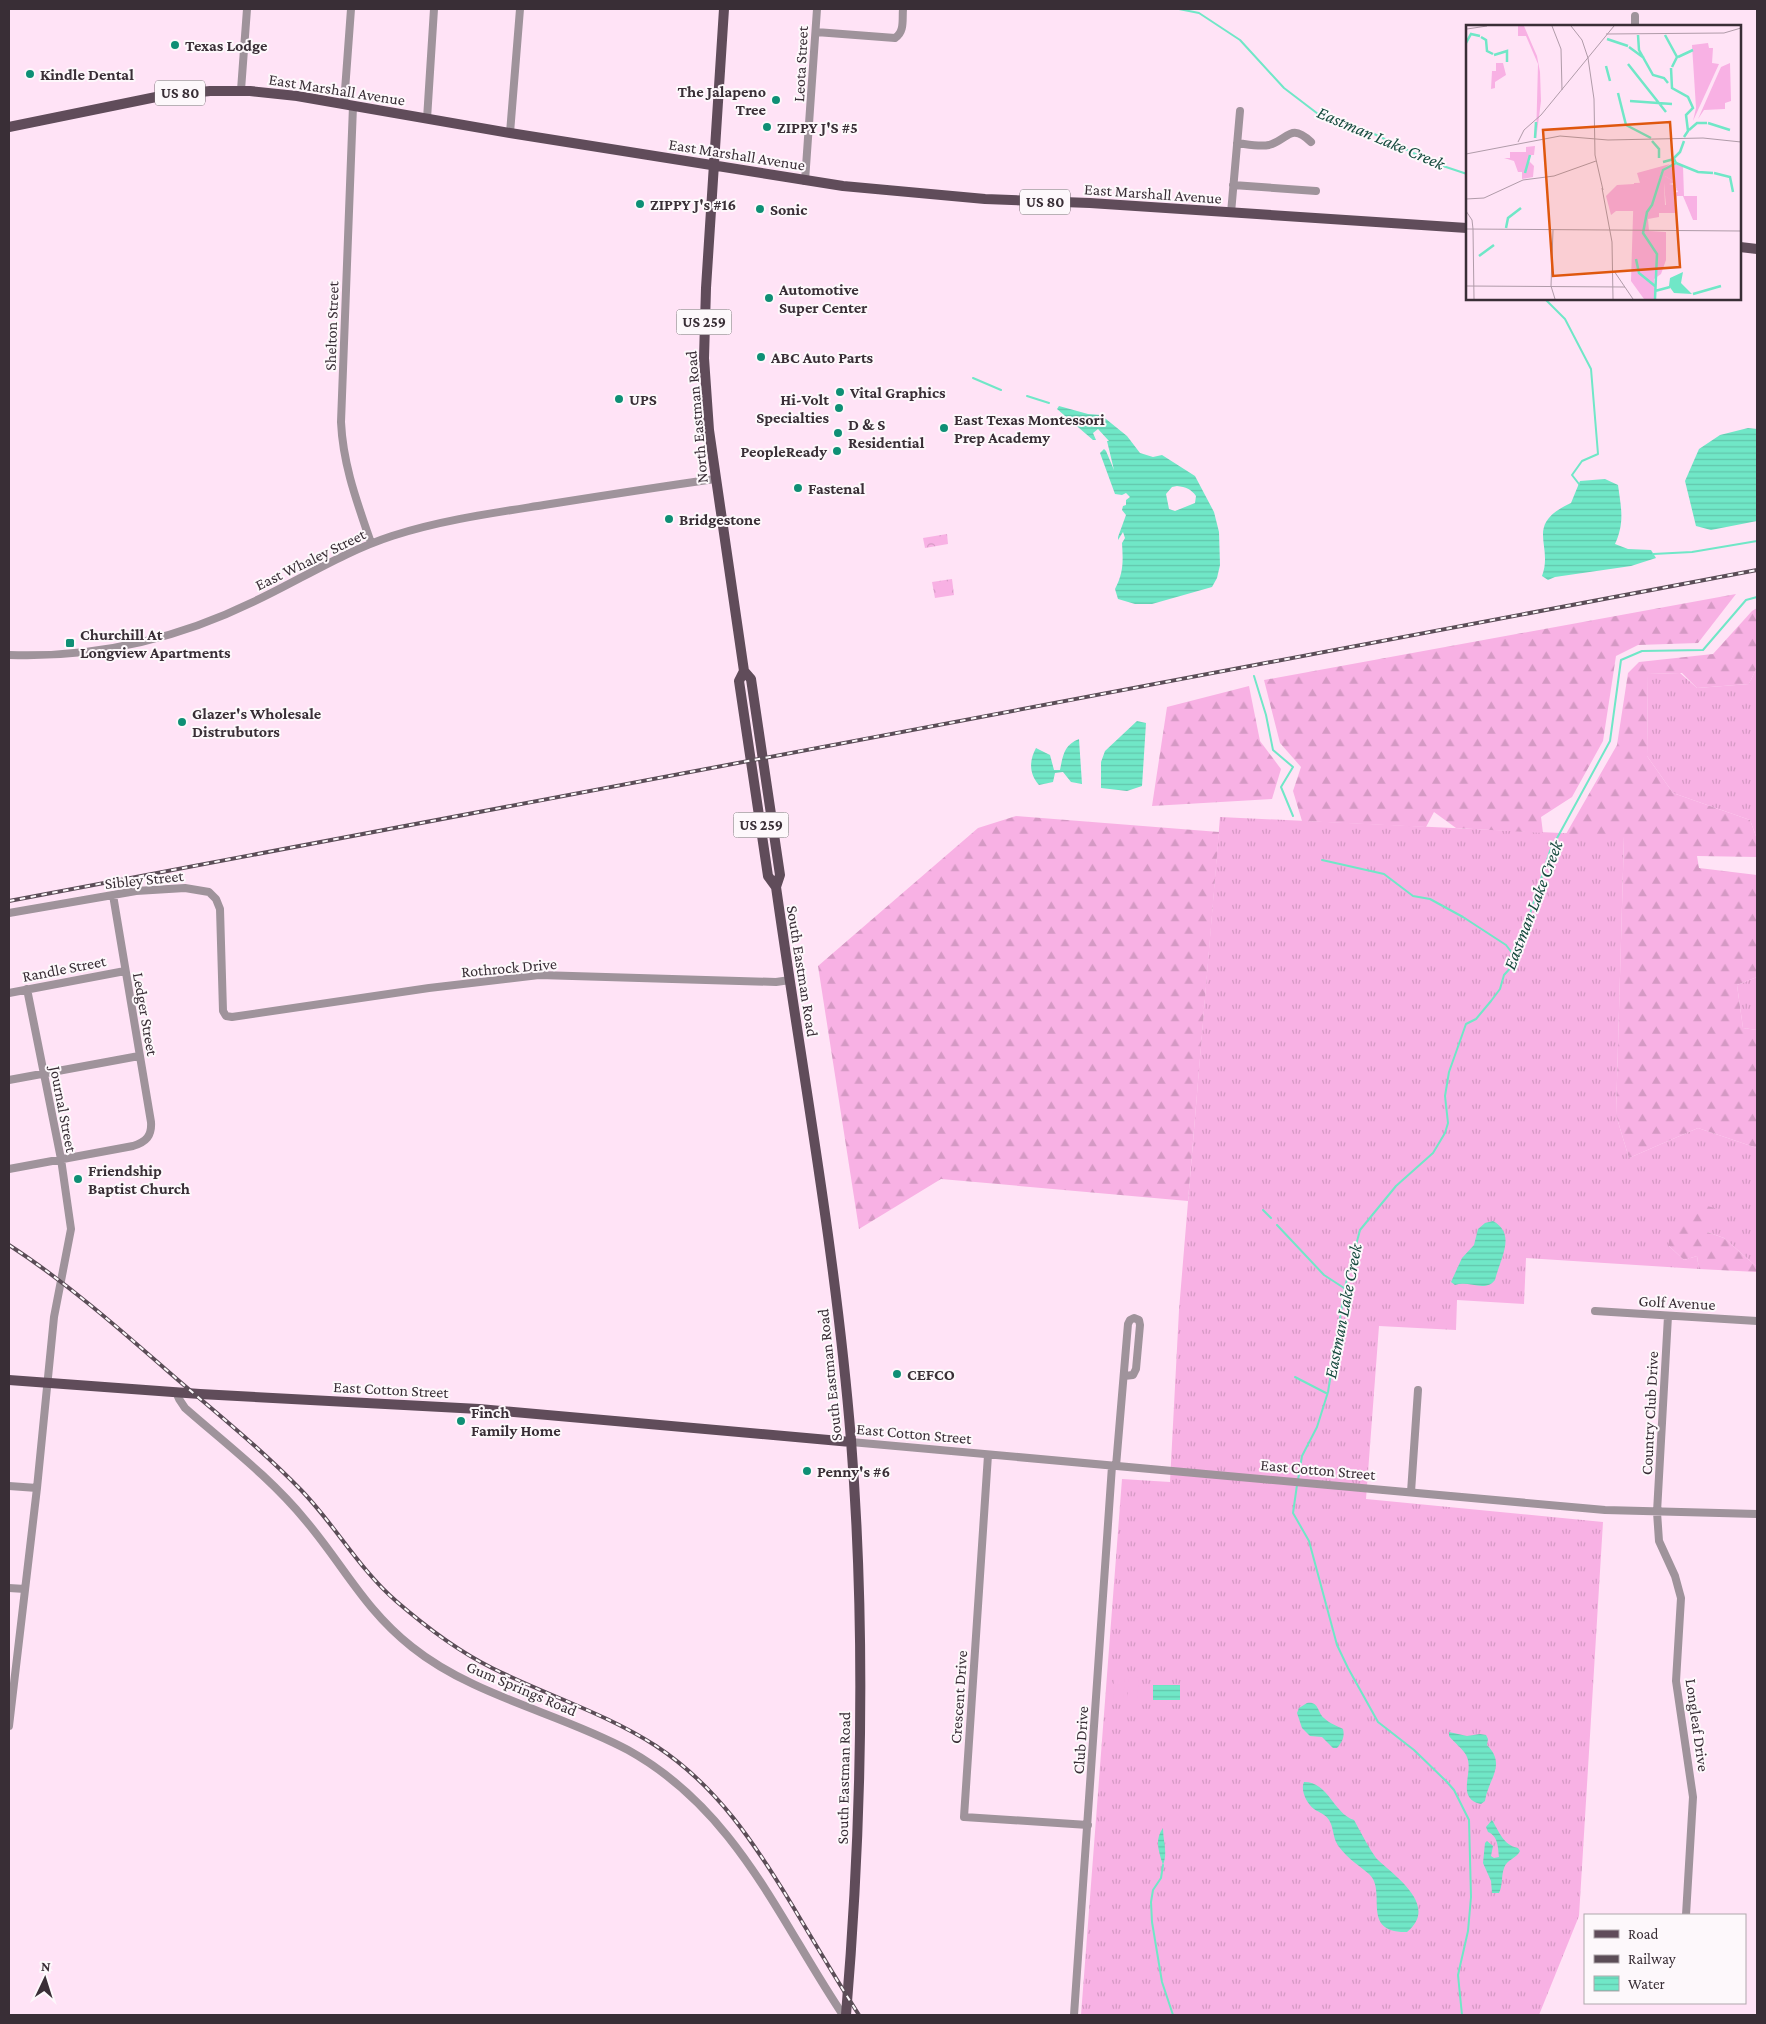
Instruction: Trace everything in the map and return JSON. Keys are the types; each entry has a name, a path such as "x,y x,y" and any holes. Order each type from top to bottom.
{"main road":[{"name":"North Eastman Road","path":"724,9 706,288 704,358 706,408 744,671 751,679 762,753"},
{"name":"East Marshall Avenue","path":"9,127 161,96 205,91 241,90 285,94 805,181 895,192 1466,228"},
{"path":"1741,242 1757,242"},
{"path":"1741,247 1757,249"},
{"name":"North Eastman Road","path":"744,671 739,681 750,756"},
{"name":"South Eastman Road","path":"762,753 780,875 776,887 834,1274 851,1442 859,1611 860,1718 857,1838 845,2015"},
{"name":"South Eastman Road","path":"750,756 768,876 776,887"},
{"name":"East Cotton Street","path":"9,1380 176,1392 494,1410 851,1442"}],"street":[{"path":"241,90 247,9"},
{"name":"Shelton Street","path":"351,9 341,422 347,469 371,543"},
{"path":"427,119 434,9"},
{"path":"510,133 520,9"},
{"name":"Leota Street","path":"805,181 817,9"},
{"path":"816,32 895,38 899,36 902,30 903,9"},
{"path":"1635,16 1635,25"},
{"path":"1231,213 1240,111"},
{"path":"1237,143 1267,145 1293,132 1304,135 1310,142"},
{"path":"1233,185 1316,191"},
{"name":"East Whaley Street","path":"9,656 99,651 180,632 249,604 334,559 371,543 416,528 468,516 715,478"},
{"name":"Sibley Street","path":"9,913 141,890 185,888 203,890 212,894 221,914 223,1011 226,1016 232,1017"},
{"name":"Ledger Street","path":"61,1159 133,1146 148,1138 151,1132 151,1122 113,895"},
{"name":"Randle Street","path":"9,993 125,971"},
{"name":"Rothrock Drive","path":"232,1017 420,989 539,975 768,982 790,980"},
{"name":"Journal Street","path":"9,1726 26,1589 55,1312 71,1229 61,1159 27,989"},
{"path":"9,1080 139,1056"},
{"path":"9,1169 61,1159"},
{"name":"Golf Avenue","path":"1595,1311 1757,1321"},
{"name":"Country Club Drive","path":"1657,1512 1668,1316"},
{"name":"Club Drive","path":"1074,2015 1114,1466 1128,1324 1132,1319 1137,1319 1140,1325 1135,1372 1131,1376 1124,1376"},
{"path":"1411,1492 1418,1390"},
{"name":"Gum Springs Road","path":"176,1392 185,1408 294,1506 367,1604 414,1649 462,1678 564,1720 618,1745 655,1767 690,1794 716,1820 744,1857 845,2015"},
{"name":"East Cotton Street","path":"851,1442 1605,1510 1757,1514"},
{"name":"Crescent Drive","path":"988,1455 964,1817 1088,1825"},
{"path":"9,1486 37,1488"},
{"name":"Longleaf Drive","path":"1657,1512 1659,1541 1675,1576 1681,1598 1676,1681 1693,1797 1686,1914"},
{"path":"9,1588 26,1589"}],"green space":[{"path":"947,534 948,544 925,548 923,538"},
{"path":"952,579 954,595 935,598 932,582"},
{"path":"1736,594 1698,643 1638,645 1616,656 1603,741 1572,797 1541,817 1543,833 1456,828 1434,812 1426,827 1302,821 1293,791 1301,767 1280,743 1264,680"},
{"path":"1757,608 1757,667 1749,684 1697,688 1682,673 1648,674 1647,756 1673,793 1750,820 1757,839 1757,857 1697,856 1699,868 1757,875 1757,977 1737,985 1743,1028 1757,1030 1757,1148 1698,1128 1629,1158 1616,1115 1624,837 1566,834 1617,745 1628,673 1639,662 1713,654 1752,611"},
{"path":"1757,667 1757,839 1750,820 1673,793 1647,756 1648,674 1680,673 1697,688 1749,684"},
{"path":"1249,686 1260,741 1281,769 1272,799 1152,806 1167,707"},
{"path":"1016,816 1219,832 1188,1201 941,1179 859,1229 818,966 978,828"},
{"path":"1220,817 1624,836 1616,1115 1629,1158 1698,1128 1757,1148 1757,1267 1724,1238 1707,1232 1669,1227 1669,1246 1684,1260 1697,1256 1699,1269 1526,1258 1524,1304 1457,1300 1456,1330 1379,1326 1366,1499 1603,1522 1579,1916 1539,2015 1081,2015 1122,1479 1170,1482 1179,1310"},
{"path":"1757,977 1757,1030 1743,1028 1737,985"},
{"path":"1697,1203 1718,1209 1707,1232 1724,1238 1757,1267 1757,1272 1699,1269 1697,1256 1684,1260 1669,1246 1669,1227"},
{"path":"1114,1677 1125,1677 1123,1700 1113,1700"},
{"path":"1129,1677 1139,1678 1137,1700 1127,1700"}],"water":[{"path":"1059,406 1088,414 1101,415 1127,436 1140,453 1153,457 1162,455 1195,476 1214,512 1219,532 1220,565 1217,578 1212,587 1152,604 1135,604 1118,599 1115,589 1122,566 1122,543 1125,538 1123,532 1118,540 1118,537 1126,515 1122,510 1123,506 1126,505 1126,500 1130,497 1126,493 1122,495 1115,494 1100,453 1104,449 1106,451 1114,470 1107,441 1109,441 1098,429 1093,433 1096,440 1093,440 1057,409","holes":["1177,486 1188,489 1196,496 1195,503 1175,511 1169,509 1166,494 1172,487"]},
{"path":"1748,428 1757,429 1757,521 1711,530 1696,526 1685,481 1699,449 1720,435"},
{"path":"1605,479 1618,485 1621,522 1615,544 1628,549 1651,550 1656,558 1631,566 1555,577 1548,580 1542,576 1545,565 1543,536 1544,527 1548,519 1556,511 1571,503 1580,481"},
{"path":"1137,721 1146,723 1142,786 1127,791 1101,788 1101,762 1105,751"},
{"path":"1079,739 1082,784 1071,782 1063,772 1055,773 1053,782 1039,785 1033,776 1031,767 1036,748 1050,755 1054,770 1060,770 1067,747"},
{"path":"1493,1221 1500,1226 1505,1240 1503,1256 1495,1280 1486,1286 1455,1285 1451,1282 1462,1258 1474,1245 1478,1229 1485,1223"},
{"path":"1153,1685 1180,1685 1180,1700 1153,1700"},
{"path":"1307,1703 1316,1705 1326,1720 1343,1729 1343,1739 1337,1748 1333,1748 1322,1737 1310,1736 1302,1728 1297,1713 1299,1708"},
{"path":"1449,1732 1467,1736 1486,1735 1488,1739 1487,1745 1496,1759 1496,1766 1485,1801 1481,1804 1473,1801 1469,1796 1467,1784 1469,1763 1462,1749 1449,1736"},
{"path":"1304,1782 1312,1783 1319,1787 1341,1811 1354,1820 1375,1857 1404,1883 1411,1893 1417,1902 1418,1912 1416,1922 1407,1932 1392,1930 1383,1926 1377,1910 1374,1881 1369,1874 1339,1847 1329,1820 1311,1807 1307,1800 1303,1789"},
{"path":"1492,1820 1505,1841 1520,1851 1505,1865 1499,1893 1492,1893 1491,1881 1483,1863 1485,1843 1487,1841 1493,1846 1491,1856 1494,1858 1499,1857 1496,1839 1488,1832 1486,1827"},
{"path":"1163,1828 1165,1851 1163,1865 1158,1842"}],"waterway":[{"name":"Eastman Lake Creek","path":"1179,9 1199,13 1240,40 1284,88 1322,117 1364,129 1434,163 1466,174"},
{"name":"Eastman Lake Creek","path":"1546,300 1565,319 1591,369 1598,454 1582,461 1572,475 1579,484"},
{"path":"973,378 1001,390"},
{"path":"1027,396 1049,403"},
{"name":"Eastman Lake Creek","path":"1653,554 1692,552 1757,541"},
{"name":"Eastman Lake Creek","path":"1298,1480 1302,1456 1317,1427 1328,1392 1345,1287 1360,1230 1396,1186 1433,1153 1445,1133 1448,1123 1445,1096 1449,1072 1466,1024 1476,1019 1491,1001 1500,989 1504,975 1514,964 1550,851 1610,741 1621,660 1642,651 1703,650 1746,600 1757,597"},
{"path":"1254,676 1266,715 1273,750 1293,767 1281,787 1293,816"},
{"path":"1322,860 1384,874 1413,896 1430,899 1463,917 1506,945 1516,958"},
{"path":"1263,1210 1271,1218"},
{"path":"1277,1225 1324,1275 1344,1288"},
{"path":"1295,1377 1326,1393"},
{"name":"Eastman Lake Creek","path":"1297,1485 1293,1513 1309,1541 1337,1645 1348,1668 1378,1722 1414,1750 1447,1782 1454,1790 1469,1820 1471,1897 1468,1931 1458,1975 1462,2015"},
{"path":"1163,1865 1161,1878 1153,1890 1151,1902 1152,1922 1162,1982 1173,2015"}],"railway":[{"path":"9,901 1757,570"},
{"path":"9,1245 53,1276 96,1310 256,1447 301,1490 370,1575 407,1611 430,1629 466,1654 492,1668 637,1734 678,1762 698,1779 749,1838 859,2015"}],"place":[{"name":"Texas Lodge","path":"175,45"},
{"name":"Kindle Dental","path":"30,74"},
{"name":"The Jalapeno Tree","path":"776,100"},
{"name":"ZIPPY J'S #5","path":"767,127"},
{"name":"ZIPPY J's #16","path":"640,204"},
{"name":"Sonic","path":"760,209"},
{"name":"Automotive Super Center","path":"769,298"},
{"name":"ABC Auto Parts","path":"761,357"},
{"name":"Vital Graphics","path":"840,392"},
{"name":"UPS","path":"619,399"},
{"name":"Hi-Volt Specialties","path":"839,408"},
{"name":"East Texas Montessori Prep Academy","path":"944,428"},
{"name":"D & S Residential","path":"838,433"},
{"name":"PeopleReady","path":"837,451"},
{"name":"Fastenal","path":"798,488"},
{"name":"Bridgestone","path":"669,519"},
{"name":"Churchill At Longview Apartments","path":"70,643"},
{"name":"Glazer's Wholesale Distrubutors","path":"182,722"},
{"name":"Friendship Baptist Church","path":"78,1179"},
{"name":"CEFCO","path":"897,1374"},
{"name":"Finch Family Home","path":"461,1421"},
{"name":"Penny's #6","path":"807,1471"}]}
